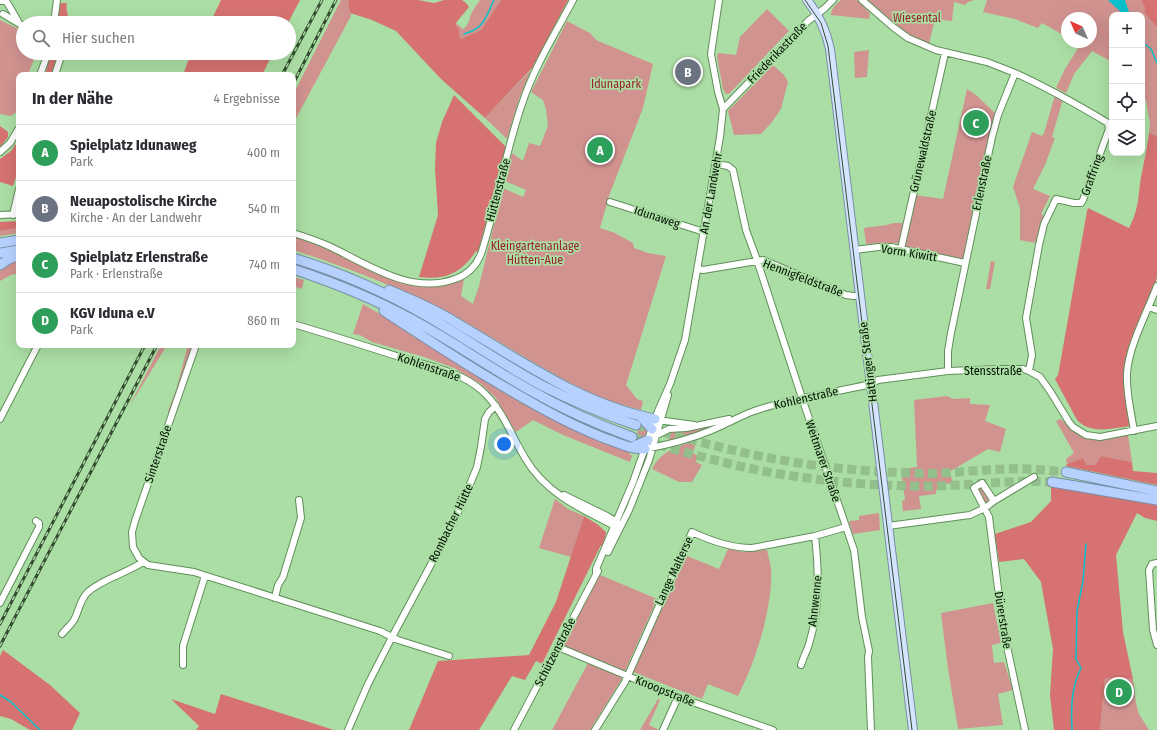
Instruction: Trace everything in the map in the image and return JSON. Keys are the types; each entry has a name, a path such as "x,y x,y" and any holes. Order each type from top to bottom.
{"highway":[{"path":"0,243 16,240"},
{"path":"0,253 16,250"},
{"path":"0,265 16,257"},
{"path":"296,259 348,278 385,294 427,316 540,384 603,414 639,421 658,420"},
{"path":"296,270 360,294 412,319 528,389 596,423 632,437"},
{"path":"360,294 449,354 512,392 577,426 632,447 651,440 639,421"},
{"path":"1066,472 1157,490"},
{"path":"1052,482 1157,500"}],"main road":[{"name":"Hattinger Straße","path":"806,0 817,14 825,29 830,49 913,730"}],"street":[{"path":"55,16 57,0"},
{"name":"Hüttenstraße","path":"296,234 315,240 374,269 404,280 432,284 448,282 464,275 481,254 509,147 528,86 573,0"},
{"name":"An der Landwehr","path":"651,440 688,331 716,164 723,109 718,92 711,54 719,0"},
{"name":"Friederikastraße","path":"723,109 804,25 833,0"},
{"path":"862,0 889,25 908,38 927,47 945,53 987,62 1015,73"},
{"path":"2,1 6,2 16,16"},
{"path":"2,14 8,12 9,6"},
{"path":"2,14 16,22"},
{"name":"Grünewaldstraße","path":"901,249 945,53"},
{"path":"41,72 45,60"},
{"path":"56,72 60,60"},
{"name":"Erlenstraße","path":"948,371 948,351 964,263 998,115 1015,73"},
{"name":"Graffring","path":"1015,73 1060,94 1077,104 1108,123 1109,129 1082,202 1074,203 1056,199 1044,224 1037,251 1026,318 1032,355 1029,371"},
{"path":"0,152 10,143 16,133"},
{"name":"Weitmarer Straße","path":"716,164 728,166 732,170 746,230 854,550 868,651 871,730"},
{"name":"Idunaweg","path":"610,202 704,232"},
{"path":"0,216 16,214"},
{"name":"Vorm Kiwitt","path":"854,250 880,246 901,249 964,263"},
{"name":"Hennigfeldstraße","path":"698,269 703,270 763,260 846,295 860,296"},
{"path":"1134,431 1129,406 1127,372 1136,340 1157,286"},
{"path":"1149,306 1157,310"},
{"name":"Kohlenstraße","path":"296,325 456,375 477,386 496,406 504,418 525,460 547,485 562,495 563,498 580,508 618,524"},
{"path":"0,419 36,348"},
{"name":"Sinterstraße","path":"143,562 133,547 132,532 195,348"},
{"name":"Stensstraße","path":"871,384 881,380 948,371 1008,369 1029,371 1040,377 1069,422 1079,431 1091,436 1100,437 1157,426"},
{"name":"Kohlenstraße","path":"651,440 669,429 686,428 706,424 802,398 871,384"},
{"name":"Rombacher Hütte","path":"348,730 366,688 392,636 443,542 460,506 476,468 485,419 489,412 496,406"},
{"name":"Kohlenstraße","path":"651,440 668,444 712,430 742,415"},
{"name":"Kohlenstraße","path":"658,420 684,424 706,424"},
{"path":"651,440 661,440 668,444"},
{"name":"Schützenstraße","path":"514,730 599,570 651,440"},
{"path":"888,526 970,515 985,508 1034,477"},
{"name":"Dürerstraße","path":"994,501 982,483 974,488 989,517 1006,648 1020,699 1026,730"},
{"path":"275,598 301,518 299,500"},
{"path":"0,602 39,527 39,523 36,521"},
{"name":"Lange Malterse","path":"595,730 627,676 692,532 721,543 743,548 767,546 814,536 846,527"},
{"name":"Ahnwenne","path":"801,665 809,645 817,602 819,572 814,536"},
{"path":"62,634 74,620 83,599 88,592 96,586 135,568 143,562 148,565 188,571 205,576 380,631 398,640 449,656"},
{"path":"1157,562 1152,564 1149,570 1154,630 1157,645"},
{"path":"183,665 183,646 205,576"},
{"name":"Knoopstraße","path":"558,647 678,697 773,730"},
{"path":"663,730 678,697"}],"green space":[{"path":"341,0 348,0 351,16 296,118 296,89"},
{"path":"480,0 501,0 481,30 460,39 459,29 455,24 456,23 463,29"},
{"path":"841,0 857,0 870,13 869,19 831,15 833,8"},
{"name":"Wiesental","path":"867,0 974,0 965,5 954,2 952,21 935,19 929,44 896,25"},
{"path":"987,0 1157,0 1157,136 1149,133 1150,123 1145,99 1145,12 1109,12 1109,60 1092,51 1074,74 1066,93 1056,88 1065,69 1078,48 1097,48 1097,12 1061,12 1061,34 1042,23 1038,28 1015,19 983,12"},
{"path":"767,9 789,31 729,94 726,94 723,89 717,57 718,53 736,55 740,37"},
{"path":"0,20 16,28 16,60 34,60 29,72 16,72 16,113 11,116 0,114"},
{"path":"567,21 590,33 596,40 653,64 643,108 610,193 600,228 615,233 633,243 634,248 648,253 666,256 626,385 637,399 643,401 641,410 587,392 458,318 422,300 349,269 296,251 296,237 339,253 386,276 410,284 435,287 464,279 461,296 473,304 479,286 503,188 523,197 526,190 505,181 512,153 523,161 529,143 540,146 548,126 546,109 543,100 531,92"},
{"path":"869,50 867,77 855,78 854,52"},
{"path":"773,65 784,75 788,82 781,109 761,134 734,135 728,111"},
{"path":"531,70 519,99 507,139 485,118"},
{"path":"967,89 976,95 995,113 963,260 905,247 915,195 943,199"},
{"path":"1055,95 1063,99 1052,137 1055,138 1045,165 1033,189 1050,196 1041,214 1044,216 1035,243 1020,240 1020,208 1013,187 1032,132 1042,136 1044,133"},
{"path":"894,223 904,223 901,242 866,244 864,228"},
{"path":"16,228 16,233 0,236 0,231"},
{"path":"991,261 995,262 990,289 986,289"},
{"path":"16,262 16,274 0,281 0,271"},
{"path":"296,278 304,280 302,289 296,287"},
{"path":"363,304 529,407 565,425 627,451 632,456 630,462 563,435 533,420 516,432 495,397 481,384 454,368 424,357 372,342 360,335 353,334"},
{"path":"159,348 165,348 129,407"},
{"path":"187,348 192,348 169,414 168,411 176,390"},
{"path":"947,396 953,399 970,398 970,404 990,405 985,421 1006,429 1000,452 988,449 949,472 954,484 939,483 940,489 936,490 936,494 919,496 921,509 903,511 902,501 905,500 901,469 917,467 914,400"},
{"path":"1061,419 1077,433 1092,439 1099,440 1128,435 1132,462 1101,456 1095,465 1087,465 1083,458 1067,464 1066,459 1074,453 1056,421"},
{"path":"641,421 646,429 646,435 634,443"},
{"path":"711,426 679,438 669,440 667,431 694,430"},
{"path":"694,441 695,446 693,453 698,456 696,462 702,465 692,482 679,482 652,469 660,458 670,450"},
{"path":"982,483 994,501 985,508 974,488"},
{"path":"555,499 568,509 584,516 571,557 539,548"},
{"path":"879,513 880,530 853,534 849,521 859,520 859,516"},
{"path":"728,549 744,552 767,550 771,568 769,600 762,634 745,682 738,696 708,684 702,699 633,672 658,615 687,556 719,569"},
{"path":"598,574 657,599 625,671 563,645 563,642"},
{"path":"993,603 1001,643 992,645 994,663 1004,662 1013,690 998,694 1003,725 958,729 941,613"},
{"path":"588,663 623,677 590,730 552,730"},
{"path":"1105,678 1133,679 1136,704 1139,714 1149,730 1100,730"},
{"path":"658,699 660,700 649,725 659,730 640,730"}],"shaded area":[{"path":"221,0 300,0 292,16 213,16"},
{"path":"348,0 418,0 434,3 444,0 462,0 469,7 455,24 459,29 460,39 481,30 501,0 568,0 532,68 485,118 441,79 396,31 372,20 350,13"},
{"path":"1141,0 1157,0 1157,27 1145,13 1145,7"},
{"path":"59,3 67,3 66,8 68,16 58,16"},
{"path":"49,60 56,60 52,72 46,72"},
{"path":"270,60 264,72 184,72 188,61"},
{"path":"454,95 506,147 478,252 476,251 464,265 452,274 428,278 419,277 438,215 435,169 436,143 442,122"},
{"path":"0,126 8,132 8,137 0,147"},
{"path":"1149,133 1157,136 1157,278 1135,336 1125,387 1127,409 1131,426 1110,429 1089,428 1077,420 1055,379 1059,370 1087,211 1088,208 1129,228 1139,197"},
{"path":"16,144 16,177 13,186 0,182 0,159 11,151"},
{"path":"16,221 16,228 0,231 0,222"},
{"path":"1101,456 1132,462 1133,471 1157,473 1157,485 1066,466 1067,464 1083,458 1087,465 1095,465"},
{"path":"1051,485 1081,492 1157,504 1157,521 1145,518 1137,513 1116,555 1123,632 1133,679 1105,678 1100,730 1054,730 1050,695 1053,649 1041,582 1024,559 999,562 995,534 1031,522 1051,501"},
{"path":"584,516 606,532 604,543 600,547 542,664 536,661 525,680 512,676 479,730 409,730 438,661 529,655 556,602"},
{"path":"3,650 50,685 80,713 72,730 30,730 11,719 0,716 0,656"},
{"path":"221,694 334,730 196,730 199,726 171,699 215,714"}],"water":[{"path":"1108,0 1125,0 1129,12 1121,12"}],"waterway":[{"path":"464,34 471,32 484,22 494,0"},
{"path":"1145,44 1151,49 1157,63"},
{"path":"1072,730 1073,691 1081,668 1076,659 1077,611 1083,581 1086,544"},
{"path":"0,695 11,702 40,730"}],"tunnel":[{"path":"636,425 702,443 769,458 839,468 920,473 1013,469 1036,469 1066,472"},
{"path":"632,437 743,467 828,481 877,485 928,486 1034,481 1052,482"}],"tram line":[{"path":"805,0 821,23 828,46 912,730"}],"railway":[{"path":"296,49 322,0"},
{"path":"296,78 336,0"},
{"path":"284,72 290,60"},
{"path":"0,624 143,348"},
{"path":"0,646 155,348"}],"place":[{"name":"Neuapostolische Kirche","path":"688,72"},
{"name":"Spielplatz Erlenstraße","path":"976,123"},
{"name":"Spielplatz Idunaweg","path":"600,150"},
{"name":"KGV Iduna e.V","path":"1119,692"}],"park label":[{"name":"Idunapark","path":"616,84"},
{"name":"Kleingartenanlage Hütten-Aue","path":"535,253"}]}
